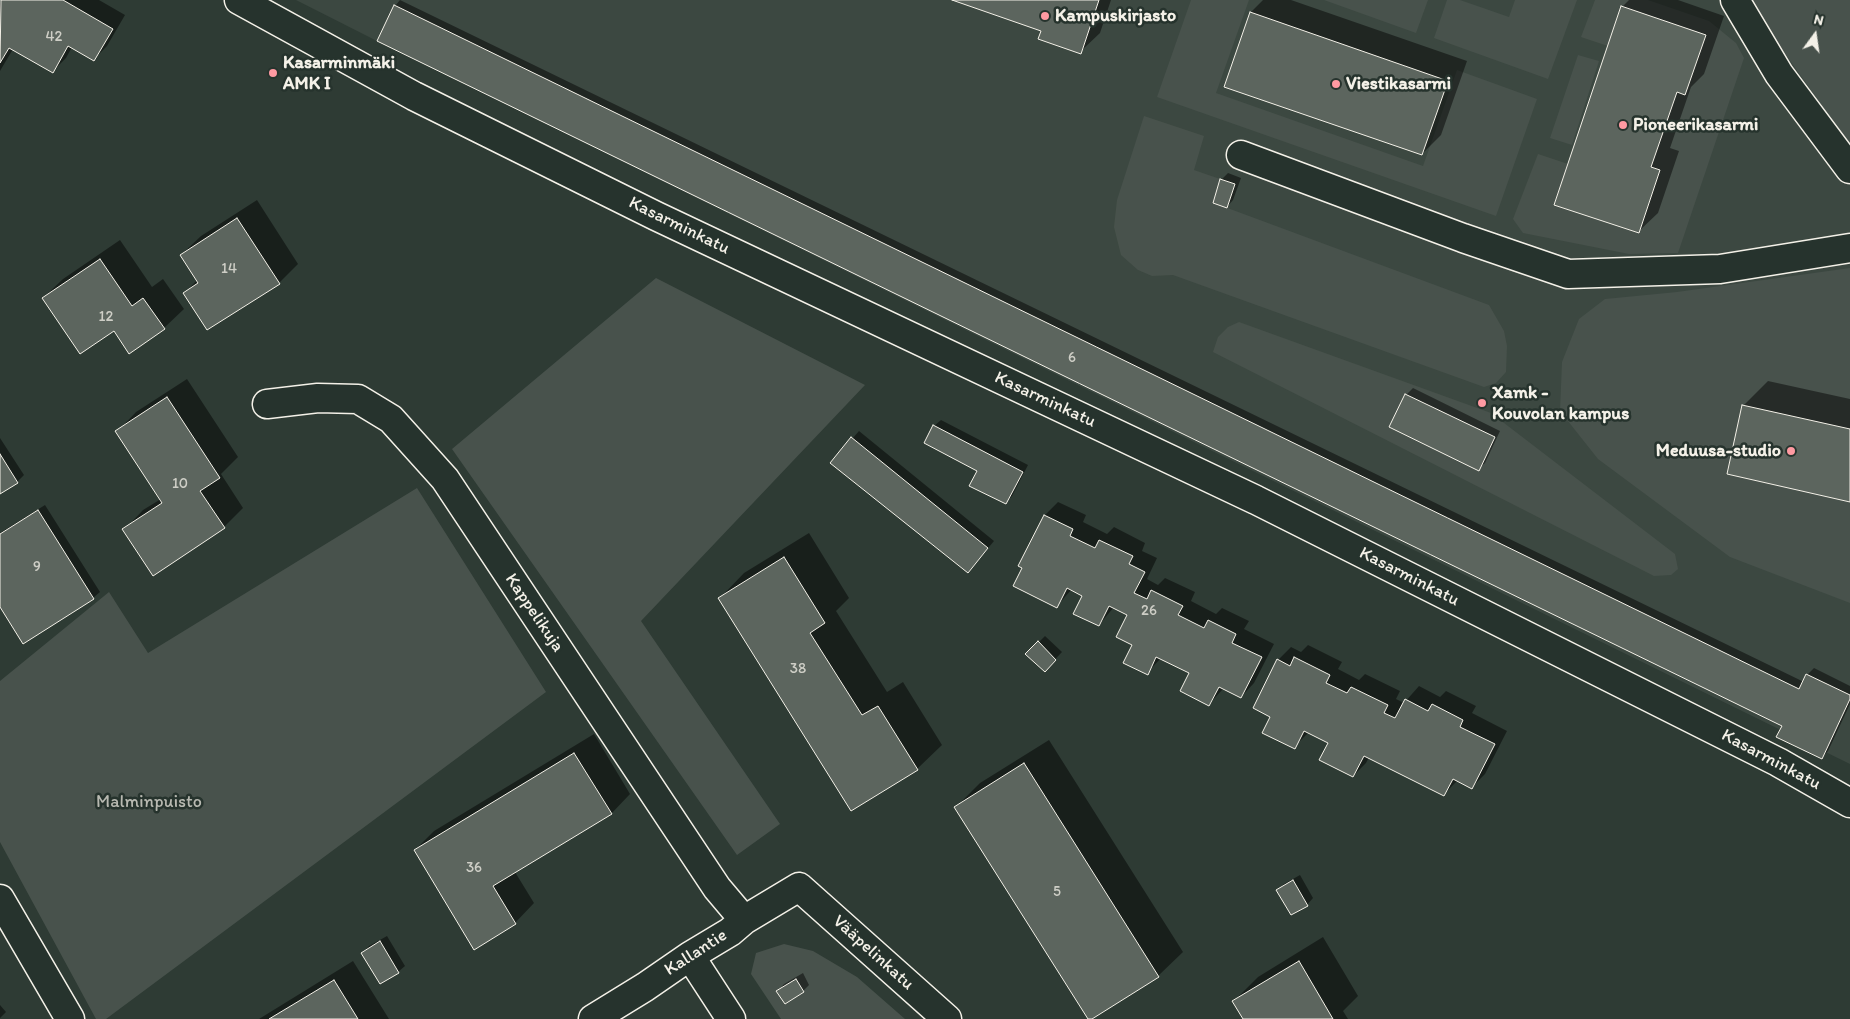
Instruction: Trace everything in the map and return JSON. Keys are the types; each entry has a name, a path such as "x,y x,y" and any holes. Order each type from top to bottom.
{"street":[{"name":"Kasarminkatu","path":"239,0 414,96 656,216 1256,500 1778,762 1850,803"},
{"path":"1735,0 1779,74 1850,169"},
{"path":"1241,155 1463,238 1568,274 1720,269 1850,248"},
{"name":"Kappelikuja","path":"266,404 318,398 358,399 391,419 445,479 717,888 744,920"},
{"name":"Kallantie","path":"593,1019 730,932 744,920 799,887"},
{"name":"Vääpelinkatu","path":"799,887 947,1019"},
{"path":"0,899 70,1019"},
{"path":"690,956 731,1019"}],"shaded area":[{"name":"Xamk - Kouvolan kampus","path":"296,0 1850,0 1850,764 377,41"}],"green space":[{"path":"1191,0 1249,0 1216,93 1423,166 1457,70 1537,99 1496,216 1157,97"},
{"path":"1324,0 1428,0 1416,33"},
{"path":"1447,0 1460,0 1509,17 1515,0 1577,0 1548,79 1434,38"},
{"path":"1595,0 1648,0 1709,21 1736,43 1744,58 1678,253 1629,254 1523,233 1513,219 1538,154 1568,164 1554,205 1639,233 1660,171 1651,167 1677,92 1685,95 1706,35 1621,6 1608,46 1581,37"},
{"path":"1747,0 1850,0 1850,145"},
{"path":"1578,55 1599,61 1572,145 1550,138"},
{"path":"1144,116 1204,136 1194,170 1220,179 1214,203 1489,305 1504,331 1507,346 1506,372 1496,383 1484,387 1173,275 1152,276 1138,270 1121,255 1114,227 1117,200"},
{"path":"1850,268 1850,603 1730,557 1598,459 1560,411 1562,362 1579,319 1605,299 1677,292"},
{"path":"656,278 865,385 641,621 780,824 737,855 452,449"},
{"path":"1239,322 1491,413 1675,554 1678,569 1671,575 1654,576 1213,352 1218,337 1228,327"},
{"name":"Malminpuisto","path":"417,488 546,692 106,1019 96,1019 0,842 0,681 109,592 148,653"},
{"path":"784,944 813,951 857,977 905,1019 781,1019 751,974 756,953"}],"building":[{"path":"1,0 63,0 113,29 94,61 68,46 53,73 9,48 0,63"},
{"name":"Kampuskirjasto","path":"952,0 1099,0 1081,54 1038,39 1041,31"},
{"path":"394,5 1799,689 1806,674 1850,695 1850,699 1822,759 1776,737 1782,726 377,41"},
{"name":"Pioneerikasarmi","path":"1621,6 1706,35 1685,95 1677,92 1651,167 1660,170 1639,233 1554,205"},
{"name":"Viestikasarmi","path":"1250,12 1448,81 1422,155 1224,87"},
{"path":"1220,179 1235,184 1227,208 1213,203"},
{"path":"237,218 280,284 207,330 183,293 198,283 180,255"},
{"path":"100,259 132,306 143,298 165,329 129,354 114,331 80,354 42,298"},
{"path":"1405,394 1495,437 1479,471 1389,427"},
{"path":"167,397 220,478 200,491 225,528 153,576 122,529 162,503 115,431"},
{"name":"Meduusa-studio","path":"1742,405 1850,429 1850,502 1727,474"},
{"path":"933,425 1023,472 1006,504 969,486 977,471 924,443"},
{"path":"851,437 988,548 968,573 830,463"},
{"path":"0,454 18,483 0,494"},
{"path":"38,510 94,599 23,644 0,607 0,534"},
{"path":"1044,515 1073,529 1070,536 1095,548 1099,540 1133,556 1129,564 1145,572 1134,593 1147,599 1151,590 1183,606 1178,615 1204,628 1208,620 1236,634 1232,643 1262,657 1241,698 1219,687 1209,706 1180,691 1189,673 1156,657 1148,675 1123,663 1132,645 1116,637 1127,615 1109,606 1099,626 1073,614 1082,596 1067,588 1057,608 1013,586 1022,568 1018,566"},
{"path":"784,557 825,623 810,633 862,715 878,706 918,770 851,811 718,598"},
{"path":"1038,641 1056,660 1045,672 1025,654"},
{"path":"1294,657 1330,675 1326,683 1347,693 1351,687 1388,705 1384,713 1395,718 1405,699 1428,711 1432,704 1463,720 1460,727 1495,744 1472,789 1453,779 1444,796 1364,756 1353,777 1319,760 1328,743 1304,731 1295,749 1262,733 1270,717 1253,708 1277,659 1290,666"},
{"path":"574,753 612,814 493,886 516,924 474,950 414,850"},
{"path":"1024,763 1159,977 1092,1019 1088,1019 954,807"},
{"path":"1293,880 1308,906 1291,915 1276,890"},
{"path":"380,941 399,973 380,984 361,953"},
{"path":"1299,961 1333,1019 1243,1019 1232,1001"},
{"path":"796,979 804,992 785,1004 776,991"},
{"path":"334,980 358,1019 269,1019"}],"place":[{"name":"Kampuskirjasto","path":"1045,16"},
{"name":"Kasarminmäki AMK I","path":"273,73"},
{"name":"Viestikasarmi","path":"1336,84"},
{"name":"Pioneerikasarmi","path":"1623,125"},
{"name":"Xamk - Kouvolan kampus","path":"1482,403"},
{"name":"Meduusa-studio","path":"1791,451"}]}
